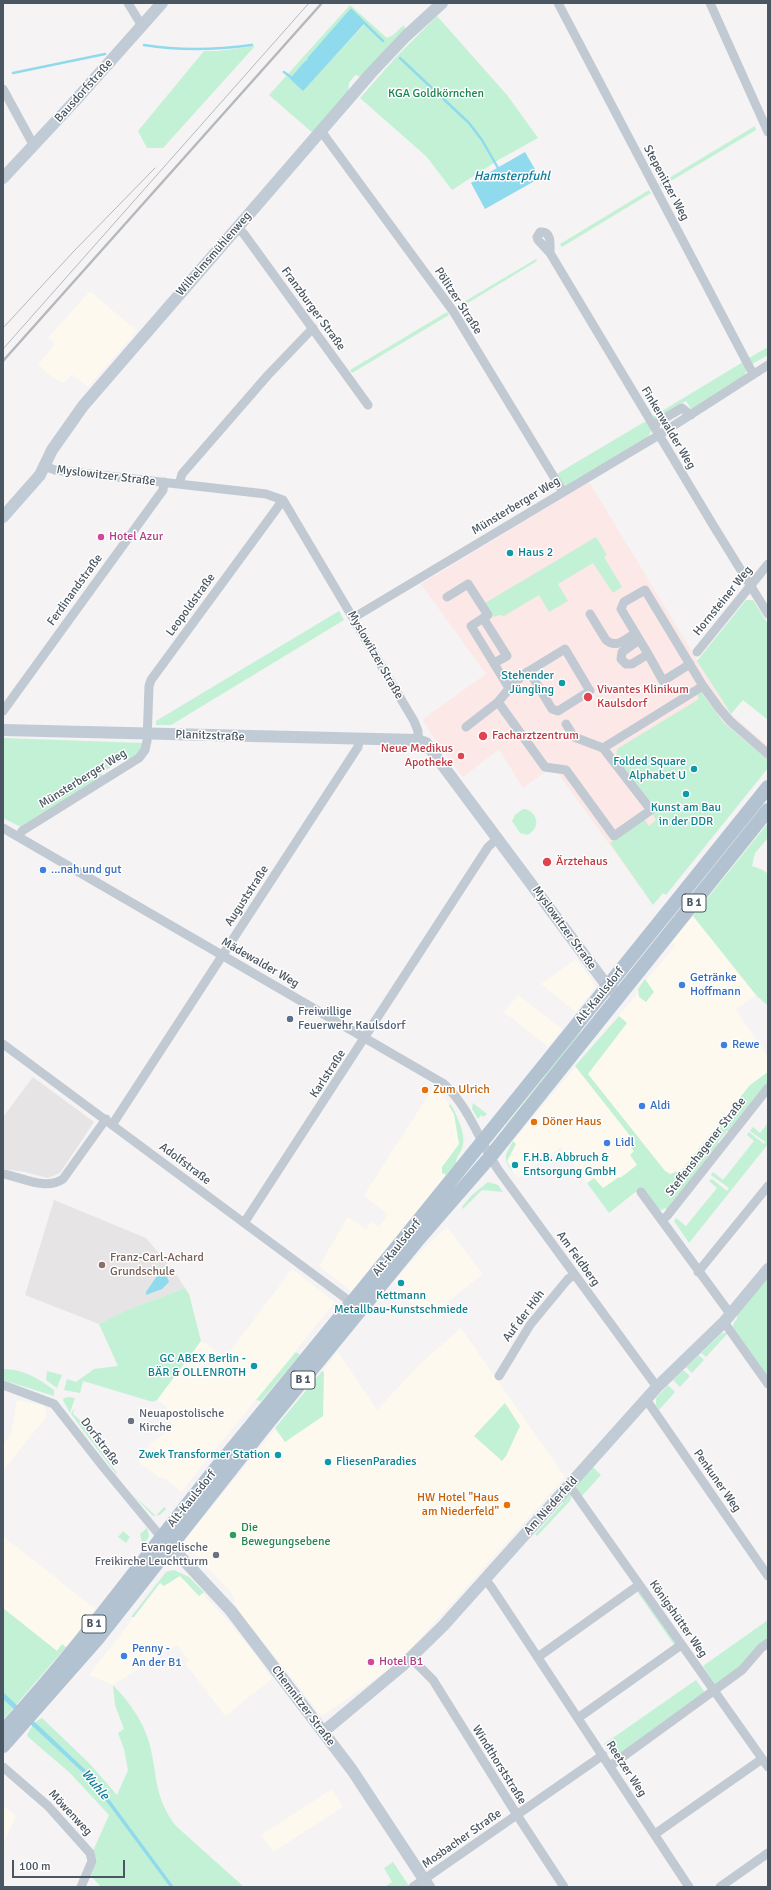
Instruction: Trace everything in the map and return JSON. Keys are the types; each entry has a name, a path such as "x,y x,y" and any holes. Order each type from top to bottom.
{"main road":[{"name":"Alt-Kaulsdorf","path":"166,1541 352,1303 768,787"},
{"name":"Alt-Kaulsdorf","path":"24,1715 79,1644 490,1157 768,810"},
{"name":"B 1","path":"3,1731 24,1715"},
{"name":"B 1","path":"3,1746 24,1715"}],"street":[{"path":"128,3 142,26"},
{"name":"Bausdorfstraße","path":"3,178 34,146 162,3"},
{"name":"Wilhelmsmühlenweg","path":"3,517 40,475 52,450 83,406 388,54 442,3"},
{"name":"Stepenitzer Weg","path":"558,3 753,374"},
{"path":"710,3 768,132"},
{"path":"3,89 34,146"},
{"name":"Pölitzer Straße","path":"321,131 452,311 563,492"},
{"name":"Franzburger Straße","path":"237,227 244,234 368,405"},
{"name":"Finkenwalder Weg","path":"550,253 768,614"},
{"path":"178,484 182,474 268,375 312,328"},
{"name":"Münsterberger Weg","path":"353,618 659,435 768,365"},
{"path":"653,425 682,408 691,415"},
{"name":"Myslowitzer Straße","path":"44,466 55,470 266,494 283,500 417,727 418,740 426,743 608,987 620,995"},
{"name":"Ferdinandstraße","path":"3,711 163,490 164,482"},
{"name":"Leopoldstraße","path":"148,734 149,686 151,680 283,500"},
{"name":"Hornsteiner Weg","path":"697,652 768,564"},
{"path":"447,597 468,584 488,615 471,626 509,688"},
{"path":"690,664 663,681 621,609 626,601 644,590 690,664 703,686 730,721 768,754"},
{"path":"590,614 610,643 618,644 637,637"},
{"path":"483,618 506,656 494,664"},
{"path":"637,637 623,650 621,655 622,660 626,664 632,664 648,654"},
{"path":"466,727 498,702 509,688 529,671 565,649 590,691 558,711"},
{"path":"498,702 537,758 545,767 566,770 614,836 651,810 603,748 574,737 558,711 552,709 529,671"},
{"path":"603,748 703,686"},
{"name":"Planitzstraße","path":"3,730 359,740 418,740"},
{"name":"Münsterberger Weg","path":"19,836 22,831 139,758 147,744 148,734"},
{"name":"Auguststraße","path":"3,1174 44,1184 58,1182 63,1179 109,1122 222,956 358,747 359,740"},
{"name":"Mädewalder Weg","path":"4,831 19,836 222,956 444,1084 464,1107 482,1143"},
{"name":"Karlstraße","path":"244,1223 366,1038 488,847 498,838"},
{"name":"Adolfstraße","path":"3,1044 352,1303"},
{"name":"Steffenshagener Straße","path":"662,1220 672,1210 768,1088"},
{"name":"Am Feldberg","path":"482,1143 490,1157 574,1275 658,1387"},
{"path":"698,1272 768,1186"},
{"path":"640,1192 662,1220 698,1272 768,1384"},
{"name":"Am Niederfeld","path":"323,1732 411,1658 443,1626 645,1401 728,1319 768,1269"},
{"name":"Auf der Höh","path":"499,1376 530,1325 568,1279 574,1275"},
{"name":"Dorfstraße","path":"3,1385 54,1404 104,1468 166,1541"},
{"name":"Penkuner Weg","path":"645,1401 650,1405 768,1576"},
{"name":"Königshütter Weg","path":"569,1485 768,1767"},
{"name":"Chemnitzer Straße","path":"166,1541 230,1611 323,1732 352,1770 427,1883"},
{"name":"Reetzer Weg","path":"485,1579 491,1585 689,1887"},
{"path":"538,1657 639,1585"},
{"path":"610,1766 742,1670 761,1648 768,1643"},
{"path":"578,1718 681,1645"},
{"name":"Windthorststraße","path":"411,1658 433,1680 517,1815 564,1887"},
{"name":"Mosbacher Straße","path":"413,1887 427,1883 517,1815 603,1755"},
{"path":"655,1834 762,1759"},
{"name":"Möwenweg","path":"3,1767 48,1806 90,1853 92,1861 81,1887"},
{"path":"720,1887 768,1853"}],"shaded area":[{"path":"90,291 137,331 88,387 72,374 64,383 52,377 38,365 55,344 48,338"},
{"name":"Vivantes Klinikum Kaulsdorf","path":"589,482 731,714 768,746 768,762 653,905 553,766 523,788 499,749 463,777 433,737 423,719 486,674 421,584"},
{"path":"693,916 756,995 736,1010 768,1057 768,1080 665,1208 639,1172 636,1193 609,1213 561,1147 517,1178 507,1161 516,1144 513,1141 638,993 637,991 675,946 672,942"},
{"path":"576,959 596,986 576,1012 541,984"},
{"path":"518,995 562,1029 548,1047 504,1012"},
{"path":"33,1077 94,1122 60,1173 48,1178 25,1172 3,1169 3,1117"},
{"path":"433,1088 441,1094 456,1113 464,1142 463,1147 456,1158 458,1160 352,1292 319,1266 348,1217 366,1229 372,1221 379,1227 388,1215 364,1195"},
{"name":"Franz-Carl-Achard Grundschule","path":"54,1200 146,1238 176,1274 185,1288 127,1310 99,1324 25,1295"},
{"path":"447,1227 483,1274 433,1313 428,1320 426,1319 424,1321 394,1281 425,1247"},
{"path":"292,1269 335,1302 181,1492 166,1479 159,1477 138,1462 151,1443 175,1426 166,1418 168,1415 167,1407 157,1400 201,1341 226,1357"},
{"path":"461,1328 565,1477 399,1662 324,1715 319,1714 297,1684 239,1612 231,1592 194,1554 190,1552 184,1541 338,1352 377,1410 420,1364"},
{"path":"17,1400 43,1405 46,1410 46,1417 3,1471 3,1445 11,1434"},
{"path":"3,1536 95,1609 66,1647 62,1644 57,1651 3,1608"},
{"path":"180,1574 188,1578 227,1620 255,1654 272,1679 225,1716 185,1663 189,1660 177,1645 113,1685 89,1675 160,1583 164,1586"},
{"path":"332,1789 343,1807 273,1852 261,1835"},
{"path":"3,1805 16,1816 3,1845"}],"green space":[{"path":"350,5 387,38 393,35 404,25 406,31 363,77 355,75 349,83 348,94 314,134 269,95","holes":["351,10 365,24 303,90 290,79"]},
{"name":"KGA Goldkörnchen","path":"437,16 507,95 538,138 500,159 452,190 427,157 360,98 397,56"},
{"path":"255,46 163,148 147,148 138,131 204,51 218,51"},
{"path":"755,126 756,130 661,187 659,184"},
{"path":"649,190 651,193 562,247 560,244"},
{"path":"536,259 537,261 458,309 457,306"},
{"path":"447,312 449,315 352,373 350,370"},
{"path":"768,347 768,355 752,364 749,358"},
{"path":"743,362 746,371 744,377 692,410 686,401 655,419 652,417"},
{"path":"646,421 652,430 648,437 567,486 564,486 555,475"},
{"path":"596,537 607,555 604,557 622,587 613,593 593,563 558,584 568,601 549,612 539,595 504,616 499,615 494,617 485,603"},
{"path":"746,600 753,600 768,624 768,720 743,700 731,714 697,661"},
{"path":"339,611 344,620 171,725 156,725 156,721"},
{"path":"701,692 724,723 768,760 768,768 666,895 663,893 653,905 610,843 644,819 649,826 656,820 616,760 617,749 699,699 697,694"},
{"path":"3,738 143,743 143,751 128,761 126,758 101,773 103,776 21,827 3,818"},
{"path":"523,809 531,812 536,819 535,828 527,835 520,833 512,821 515,815"},
{"path":"768,823 768,838 755,853 752,866 763,870 768,874 768,1006 756,995 693,916"},
{"path":"645,979 654,992 646,1002 639,997 638,989"},
{"path":"619,1016 627,1023 588,1074 665,1171 670,1174 682,1170 750,1085 768,1072 768,1085 731,1132 727,1131 718,1142 720,1146 667,1211 665,1208 658,1212 637,1191 609,1213 587,1183 594,1178 603,1188 619,1177 620,1178 637,1165 630,1155 634,1151 630,1146 635,1142 575,1066"},
{"path":"582,1030 563,1058 508,1127 506,1125 544,1077 559,1053"},
{"path":"473,1103 487,1114 483,1117 481,1115 478,1119 472,1109"},
{"path":"450,1104 460,1124 464,1141 456,1163 446,1175 442,1173 442,1167 459,1144 454,1114 449,1106"},
{"path":"768,1123 768,1144 689,1243 674,1221 676,1218 686,1226 717,1188 709,1181 712,1179 727,1191 729,1188 711,1175 713,1172 723,1180 754,1141 747,1135 749,1132 764,1144 765,1142 750,1131 753,1127 760,1133"},
{"path":"513,1141 516,1144 507,1161 513,1172 507,1163 506,1157"},
{"path":"488,1182 498,1185 503,1192 482,1190 463,1209 462,1207 471,1196"},
{"path":"768,1275 768,1377 733,1327 734,1322 737,1319 737,1315"},
{"path":"185,1288 189,1294 201,1341 157,1400 153,1402 83,1381 80,1393 64,1390 67,1379 76,1382 94,1369 118,1366 99,1324 127,1310"},
{"path":"726,1332 728,1333 706,1357 701,1353 721,1334"},
{"path":"296,1352 300,1355 261,1401 256,1400"},
{"path":"699,1355 704,1360 692,1373 686,1367"},
{"path":"3,1369 24,1372 36,1378 54,1390 54,1396 3,1380"},
{"path":"683,1370 690,1376 680,1387 673,1380"},
{"path":"47,1371 62,1375 57,1388 46,1380"},
{"path":"322,1371 324,1372 323,1416 285,1442 275,1428"},
{"path":"668,1385 675,1392 659,1410 656,1405 656,1398"},
{"path":"64,1398 75,1398 70,1413 63,1400"},
{"path":"505,1403 520,1426 506,1456 502,1461 474,1436"},
{"path":"75,1408 73,1414 90,1429 89,1435 117,1473 116,1474 71,1414"},
{"path":"592,1466 601,1475 581,1497 576,1488 578,1482"},
{"path":"570,1493 572,1494 570,1501 537,1536 535,1534 563,1503 562,1500"},
{"path":"133,1495 156,1516 153,1516"},
{"path":"164,1507 166,1509 160,1515 156,1516"},
{"path":"147,1528 149,1536 143,1547 140,1534"},
{"path":"123,1531 130,1537 126,1543 118,1537"},
{"path":"174,1570 189,1577 204,1592 199,1596 180,1576 164,1586 160,1583 134,1617 131,1617 166,1572"},
{"path":"636,1590 640,1590 676,1643 675,1646"},
{"path":"3,1608 57,1651 62,1644 66,1647 3,1720"},
{"path":"768,1620 768,1639 735,1671 715,1684 703,1666"},
{"path":"696,1680 706,1694 614,1759 604,1744"},
{"path":"113,1685 134,1711 143,1726 149,1742 157,1785 163,1805 176,1826 244,1887 101,1887 91,1876 97,1860 93,1851 109,1815 70,1773 27,1736 29,1730 42,1718 89,1763 117,1795 128,1770 124,1749 118,1733 124,1729 115,1705"},
{"path":"393,1862 409,1886 385,1887 392,1882 384,1868"}],"water":[{"path":"351,10 365,23 303,91 290,79"},
{"name":"Hamsterpfuhl","path":"525,152 540,178 485,209 471,183"},
{"path":"159,1273 167,1277 169,1282 162,1289 146,1295 146,1292"},
{"name":"Wuhle","path":"3,1692 92,1776 174,1887 170,1887 89,1778 3,1699"}],"waterway":[{"path":"309,58 351,10 383,41"},
{"path":"144,45 198,49 252,45"},
{"path":"13,73 105,54"},
{"path":"400,58 469,123 482,140 498,168"},
{"path":"284,72 292,78 305,63"}],"tram line":[{"path":"3,349 309,3"},
{"path":"3,328 74,251 155,168"}],"railway":[{"path":"3,361 322,3"}],"place":[{"name":"Hotel Azur","path":"101,537"},
{"name":"Haus 2","path":"510,553"},
{"name":"Stehender Jüngling","path":"562,683"},
{"name":"Vivantes Klinikum Kaulsdorf","path":"588,697"},
{"name":"Facharztzentrum","path":"483,736"},
{"name":"Neue Medikus Apotheke","path":"461,756"},
{"name":"Folded Square Alphabet U","path":"694,769"},
{"name":"Kunst am Bau in der DDR","path":"686,794"},
{"name":"Ärztehaus","path":"547,862"},
{"name":"...nah und gut","path":"43,870"},
{"name":"Getränke Hoffmann","path":"682,985"},
{"name":"Freiwillige Feuerwehr Kaulsdorf","path":"290,1019"},
{"name":"Rewe","path":"724,1045"},
{"name":"Zum Ulrich","path":"425,1090"},
{"name":"Aldi","path":"642,1106"},
{"name":"Döner Haus","path":"534,1122"},
{"name":"Lidl","path":"607,1143"},
{"name":"F.H.B. Abbruch & Entsorgung GmbH","path":"515,1165"},
{"name":"Franz-Carl-Achard Grundschule","path":"102,1265"},
{"name":"Kettmann Metallbau-Kunstschmiede","path":"401,1283"},
{"name":"GC ABEX Berlin - BÄR & OLLENROTH","path":"254,1366"},
{"name":"Neuapostolische Kirche","path":"131,1421"},
{"name":"Zwek Transformer Station","path":"278,1455"},
{"name":"FliesenParadies","path":"328,1462"},
{"name":"HW Hotel \"Haus am Niederfeld\"","path":"507,1505"},
{"name":"Die Bewegungsebene","path":"233,1535"},
{"name":"Evangelische Freikirche Leuchtturm","path":"216,1555"},
{"name":"Penny - An der B1","path":"124,1656"},
{"name":"Hotel B1","path":"371,1662"}]}
